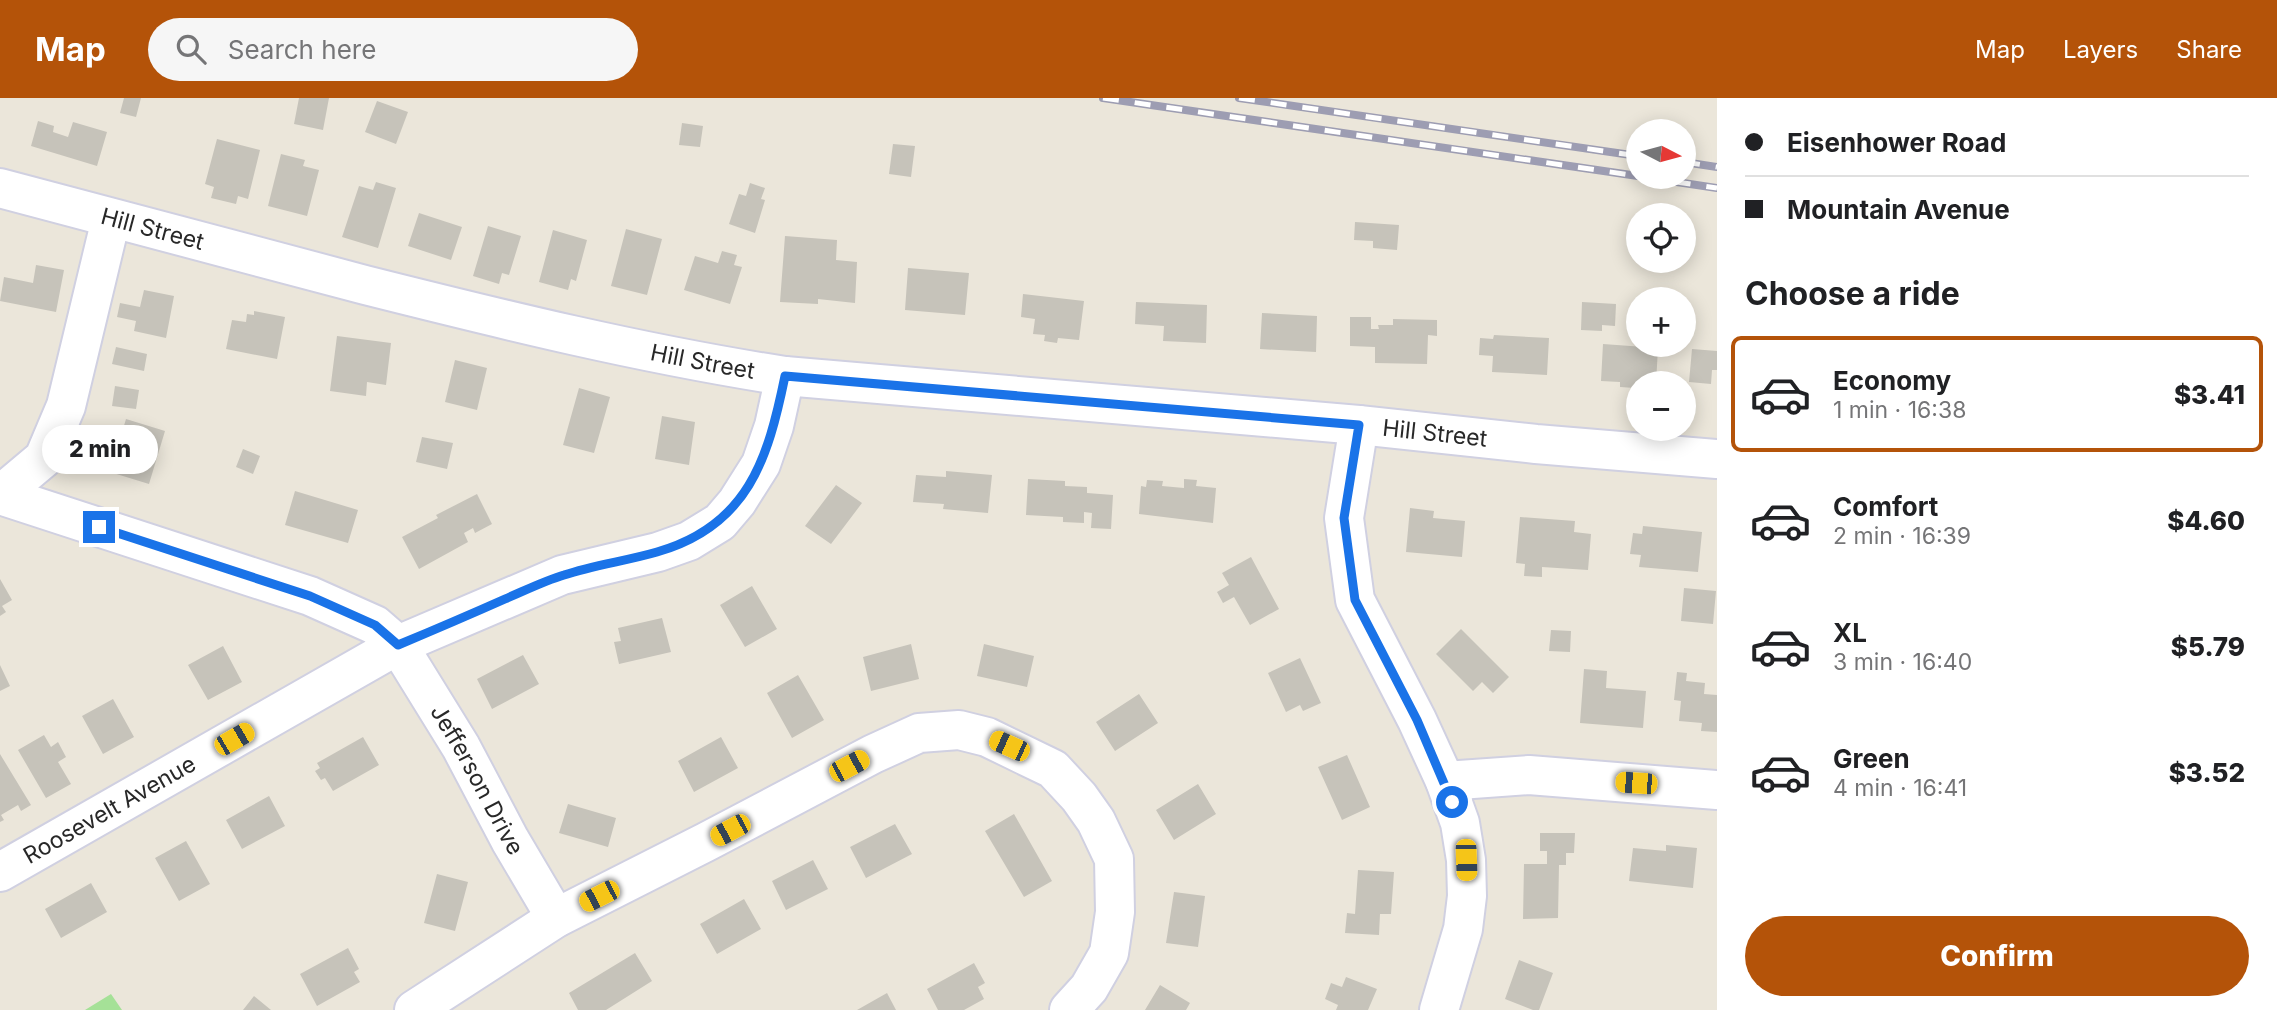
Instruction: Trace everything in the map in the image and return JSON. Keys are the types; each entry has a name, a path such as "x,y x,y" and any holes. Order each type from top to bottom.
{"street":[{"name":"Hill Street","path":"0,188 529,327 702,363 785,376 1359,425 1536,444 1717,459"},
{"path":"0,495 44,458 66,406 111,219"},
{"name":"Roosevelt Avenue","path":"0,872 398,645 562,575 658,552 689,541 720,522 737,502 761,464 775,426 785,376"},
{"path":"1359,425 1344,518 1355,600 1417,720 1444,781 1460,823 1466,860 1467,897 1463,929 1439,1010"},
{"name":"Jefferson Drive","path":"0,495 310,596 375,625 398,645 461,747 510,840 556,918"},
{"path":"414,1010 556,918 873,754 919,733 959,730 987,737 1053,769 1079,797 1096,821 1114,859 1115,912 1109,953 1089,988 1069,1010"},
{"path":"1444,781 1529,775 1717,790"}],"green space":[{"path":"111,994 122,1010 85,1010"}],"building":[{"path":"124,98 141,98 136,117 120,113"},
{"path":"299,98 329,98 323,130 294,124"},
{"path":"377,101 408,112 396,144 365,132"},
{"path":"38,121 54,126 53,132 68,137 73,122 107,132 97,166 31,146"},
{"path":"682,123 703,126 700,147 679,145"},
{"path":"217,139 260,150 248,199 238,196 236,204 211,198 214,187 205,184"},
{"path":"893,144 915,146 911,177 889,174"},
{"path":"281,154 305,160 303,166 319,170 307,216 268,206"},
{"path":"376,182 396,188 378,248 342,237 359,186 373,190"},
{"path":"750,183 765,188 761,199 765,200 755,233 729,224 739,194 746,196"},
{"path":"419,213 462,227 451,260 408,246"},
{"path":"1355,222 1399,225 1397,250 1373,248 1373,241 1354,240"},
{"path":"488,226 521,236 509,275 502,273 499,284 473,276"},
{"path":"626,229 662,239 647,295 611,286"},
{"path":"553,230 587,240 576,281 571,279 568,290 539,282"},
{"path":"785,236 837,240 836,260 857,262 855,303 818,299 818,304 780,302"},
{"path":"722,251 737,255 734,265 742,267 730,304 684,290 695,256 718,263"},
{"path":"36,265 64,270 56,312 0,301 4,277 33,283"},
{"path":"908,268 969,273 965,315 905,310"},
{"path":"144,290 174,296 166,338 134,331 136,321 117,317 120,303 140,307"},
{"path":"1023,294 1084,301 1079,340 1058,338 1057,343 1044,341 1045,335 1033,334 1035,319 1021,317"},
{"path":"1136,302 1207,305 1206,343 1163,341 1164,326 1135,324"},
{"path":"1582,302 1616,304 1615,326 1602,325 1602,331 1581,330"},
{"path":"254,311 285,317 277,359 226,349 232,320 246,322 247,314 254,315"},
{"path":"1262,313 1317,316 1316,352 1260,349"},
{"path":"1350,317 1371,317 1371,329 1379,329 1378,325 1393,325 1393,319 1437,320 1437,336 1428,335 1427,364 1375,363 1375,347 1350,346"},
{"path":"1494,335 1549,338 1547,375 1492,372 1493,356 1479,355 1480,338 1493,339"},
{"path":"337,336 391,343 386,385 367,382 366,396 330,391"},
{"path":"1603,344 1626,346 1626,357 1657,357 1657,371 1626,371 1626,387 1620,387 1620,382 1601,381"},
{"path":"116,347 147,354 144,371 112,364"},
{"path":"1696,349 1717,351 1717,370 1712,370 1711,384 1696,383 1696,371 1690,371 1691,357 1696,357"},
{"path":"455,360 487,368 477,410 445,402"},
{"path":"115,386 139,390 136,409 112,406"},
{"path":"579,388 610,397 594,453 563,445"},
{"path":"662,416 695,422 689,465 655,459"},
{"path":"126,419 165,431 149,484 110,472"},
{"path":"422,437 453,443 447,469 416,462"},
{"path":"243,449 260,456 253,474 236,467"},
{"path":"946,471 992,475 988,513 943,509 944,504 913,502 916,475 946,477"},
{"path":"1028,479 1065,481 1065,486 1087,487 1087,493 1113,495 1111,529 1091,528 1092,513 1084,512 1084,523 1063,522 1063,517 1026,515"},
{"path":"1184,479 1197,480 1196,486 1216,488 1213,523 1139,514 1141,486 1146,487 1147,480 1163,481 1162,486 1184,488"},
{"path":"836,485 862,503 831,544 805,526"},
{"path":"295,491 358,510 348,543 285,525"},
{"path":"477,494 492,524 475,533 473,528 464,533 468,542 419,569 402,537 438,518 436,515"},
{"path":"1410,508 1434,511 1433,518 1465,521 1462,557 1406,552"},
{"path":"1520,517 1575,521 1574,532 1591,534 1588,570 1542,567 1542,577 1524,576 1525,564 1516,563"},
{"path":"1643,526 1702,532 1698,572 1639,567 1641,555 1630,554 1633,533 1642,534"},
{"path":"1251,557 1279,609 1250,625 1234,597 1223,603 1217,592 1229,585 1222,573"},
{"path":"0,579 12,600 2,606 6,612 0,616"},
{"path":"752,586 777,629 745,647 720,605"},
{"path":"1684,588 1716,591 1713,624 1681,621"},
{"path":"662,618 671,652 619,664 614,642 621,641 618,628"},
{"path":"1461,629 1509,677 1493,693 1482,682 1473,691 1436,654"},
{"path":"1551,630 1571,631 1570,652 1549,651"},
{"path":"911,644 919,679 871,691 863,657"},
{"path":"984,644 1034,656 1027,687 977,676"},
{"path":"223,646 242,682 208,700 188,665"},
{"path":"523,655 539,684 492,709 477,679"},
{"path":"1300,658 1321,703 1303,711 1300,705 1286,712 1268,673"},
{"path":"0,665 10,686 0,691"},
{"path":"1584,669 1607,671 1606,688 1646,691 1643,728 1580,723"},
{"path":"1677,672 1687,673 1686,681 1705,683 1704,694 1717,695 1717,732 1701,731 1702,723 1679,721 1681,701 1674,700"},
{"path":"798,675 824,720 792,738 767,693"},
{"path":"1139,694 1158,723 1115,751 1096,722"},
{"path":"113,699 134,737 103,754 82,716"},
{"path":"44,735 51,747 58,742 66,757 58,762 71,784 46,798 18,750"},
{"path":"363,737 379,765 333,791 325,778 321,780 315,771 320,768 317,763"},
{"path":"721,737 738,768 694,792 678,761"},
{"path":"0,754 31,805 21,811 18,805 1,815 4,820 0,822"},
{"path":"1347,755 1370,807 1342,820 1318,767"},
{"path":"1198,784 1216,814 1174,840 1156,810"},
{"path":"269,796 285,826 242,849 226,820"},
{"path":"568,804 616,818 608,847 559,833"},
{"path":"1014,814 1052,881 1024,897 985,831"},
{"path":"895,824 912,854 866,878 850,847"},
{"path":"1540,833 1575,833 1574,853 1566,853 1566,865 1559,865 1558,918 1523,919 1524,864 1547,864 1547,851 1540,851"},
{"path":"186,841 210,884 179,901 155,858"},
{"path":"1666,845 1697,848 1693,888 1629,881 1633,848 1666,851"},
{"path":"813,860 828,889 786,910 772,881"},
{"path":"1358,870 1394,872 1391,914 1380,914 1379,935 1345,933 1347,913 1355,914"},
{"path":"437,874 468,882 455,931 424,923"},
{"path":"91,883 107,912 61,938 45,909"},
{"path":"1174,892 1205,896 1198,947 1166,943"},
{"path":"744,899 761,929 717,954 700,924"},
{"path":"348,948 359,969 354,972 360,982 317,1006 300,974"},
{"path":"635,953 652,981 606,1010 578,1010 569,993"},
{"path":"1519,960 1553,973 1539,1010 1505,999"},
{"path":"974,963 985,983 978,987 984,999 964,1010 938,1010 927,989"},
{"path":"1346,977 1377,989 1368,1010 1336,1010 1338,1005 1325,999 1331,983 1342,987"},
{"path":"1160,985 1190,1003 1186,1010 1145,1010"},
{"path":"887,993 896,1010 857,1010"},
{"path":"254,996 271,1010 243,1010"}],"railway":[{"path":"1103,98 1626,174"},
{"path":"1239,98 1626,154"},
{"path":"1696,164 1717,167"},
{"path":"1696,185 1717,188"}],"route":[{"path":"99,527 310,596 375,625 398,645 562,575 658,552 689,541 720,522 737,502 761,464 775,426 785,376 1359,425 1344,518 1355,600 1417,720 1452,802"}]}
